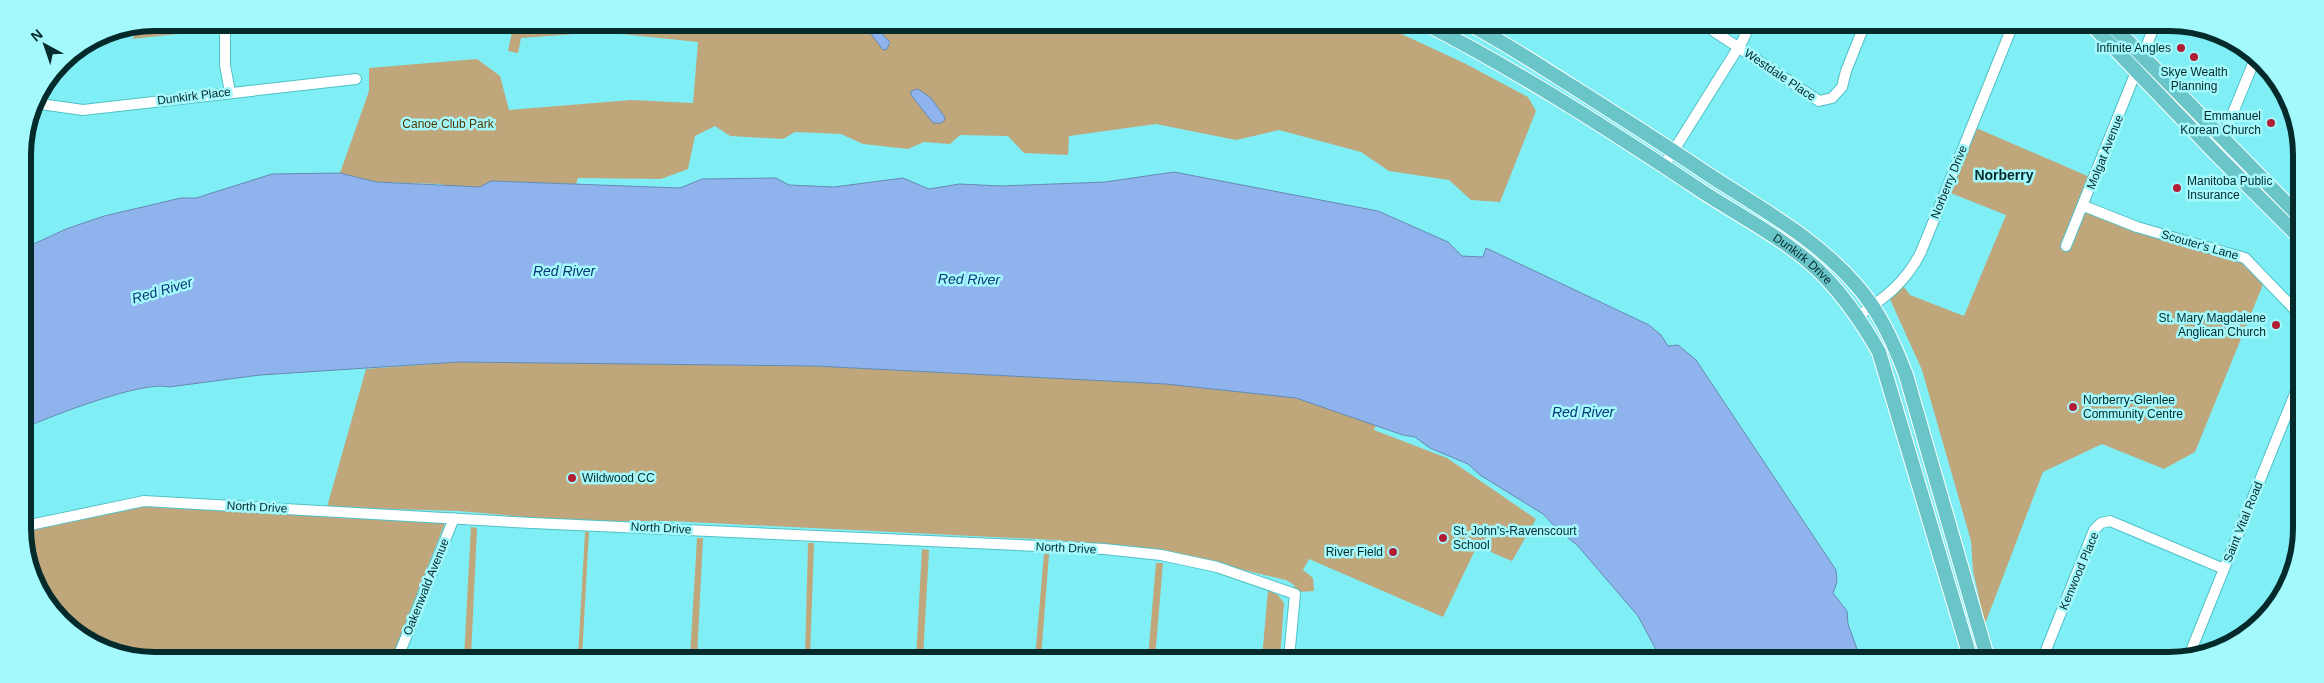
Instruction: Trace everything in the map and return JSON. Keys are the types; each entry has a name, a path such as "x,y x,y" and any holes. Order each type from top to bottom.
{"main road":[{"name":"Dunkirk Drive","path":"1440,31 1512,70 1664,166 1792,250 1820,271 1858,316 1879,352 1968,651"},
{"name":"Dunkirk Drive","path":"1482,31 1673,151 1805,238 1832,260 1857,286 1873,306 1894,344 1906,375 1985,651"},
{"path":"2098,31 2293,232"},
{"path":"2118,31 2293,210"}],"street":[{"name":"Westdale Place","path":"1714,31 1819,101 1832,98 1842,88 1846,71 1862,31"},
{"path":"1664,166 1739,47 1747,31"},
{"name":"Norberry Drive","path":"1858,316 1899,286 1912,271 2010,31"},
{"name":"Molgat Avenue","path":"2066,246 2138,72 2152,31"},
{"path":"225,32 225,65 230,92"},
{"path":"2216,154 2253,65"},
{"name":"Dunkirk Place","path":"43,104 83,110 356,79"},
{"name":"Scouter's Lane","path":"2084,206 2137,227 2245,258 2293,308"},
{"name":"Saint Vital Road","path":"2192,649 2293,398"},
{"name":"North Drive","path":"31,525 144,501 1104,550 1161,555 1217,567 1295,594 1290,651"},
{"name":"Oakenwald Avenue","path":"400,652 454,518"},
{"name":"Kenwood Place","path":"2046,651 2094,530 2101,523 2110,521 2224,569"}],"green space":[{"name":"Canoe Club Park","path":"1396,31 1464,63 1528,97 1536,111 1500,202 1471,200 1449,180 1389,171 1361,152 1279,130 1236,140 1156,124 1069,136 1068,155 1024,153 1008,136 960,135 950,144 924,142 908,149 863,144 841,134 795,132 783,139 730,136 715,126 695,136 688,169 661,179 578,178 576,184 491,181 481,187 445,187 441,184 376,182 340,173 369,91 369,68 477,59 500,76 509,110 631,100 693,103 698,42 602,32 521,38 518,53 508,51 512,32"},
{"path":"147,32 196,32 132,39 136,33"},
{"name":"Norberry-Glenlee Community Centre","path":"1974,127 2092,178 2081,206 2244,260 2264,282 2195,452 2164,469 2102,444 2043,472 1985,624 1973,571 1971,541 1922,370 1889,297 1903,286 1910,295 1964,316 2006,215 1948,192"},
{"path":"458,362 815,366 1166,384 1296,398 1376,425 1374,430 1447,458 1536,519 1512,561 1477,546 1443,617 1309,559 1303,570 1313,578 1314,591 1298,592 1293,584 1286,580 1169,552 1055,540 669,521 572,521 458,511 327,507 366,369"},
{"path":"144,501 325,511 445,523 394,652 155,652 123,648 93,635 80,626 57,603 44,583 38,568 31,525"},
{"path":"471,527 477,528 471,652 464,652"},
{"path":"585,532 589,532 582,652 578,652"},
{"path":"697,538 703,538 697,652 690,652"},
{"path":"808,543 814,543 810,652 805,652"},
{"path":"922,549 929,550 923,652 916,652"},
{"path":"1044,554 1049,554 1041,652 1036,652"},
{"path":"1156,563 1163,563 1156,652 1149,652"},
{"path":"1268,590 1278,595 1284,603 1280,651 1263,651"}],"water":[{"path":"880,32 890,42 887,49 883,50 871,34"},
{"path":"918,89 931,98 945,120 941,123 933,123 911,95 911,91"},
{"name":"Red River","path":"1174,172 1378,211 1448,242 1462,256 1483,257 1486,248 1649,325 1661,335 1668,346 1678,345 1696,360 1836,570 1837,582 1833,593 1847,611 1848,624 1857,651 1657,651 1638,616 1577,545 1559,531 1543,514 1480,475 1468,464 1430,448 1415,437 1403,435 1296,398 1166,384 815,366 458,362 260,375 169,387 156,386 97,400 31,425 32,245 66,229 104,216 181,198 196,198 272,174 340,173 376,182 480,187 491,181 680,188 702,179 776,178 789,185 834,187 903,178 929,189 959,184 1001,186 1105,182"}],"place":[{"name":"Infinite Angles","path":"2181,48"},
{"name":"Skye Wealth Planning","path":"2194,57"},
{"name":"Emmanuel Korean Church","path":"2271,123"},
{"name":"Manitoba Public Insurance","path":"2177,188"},
{"name":"St. Mary Magdalene Anglican Church","path":"2276,325"},
{"name":"Norberry-Glenlee Community Centre","path":"2073,407"},
{"name":"Wildwood CC","path":"572,478"},
{"name":"St. John's-Ravenscourt School","path":"1443,538"},
{"name":"River Field","path":"1393,552"}],"district":[{"name":"Norberry","path":"2004,175"}]}
